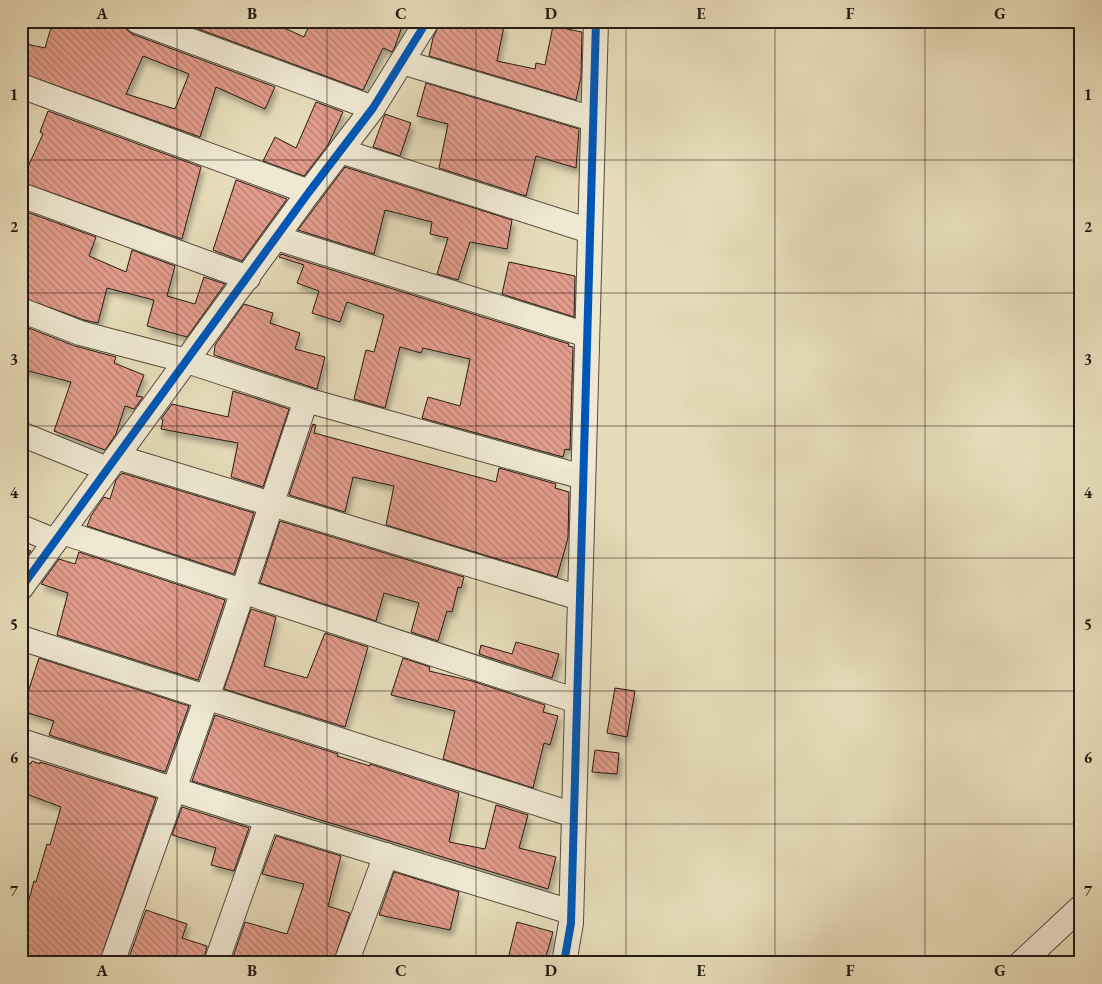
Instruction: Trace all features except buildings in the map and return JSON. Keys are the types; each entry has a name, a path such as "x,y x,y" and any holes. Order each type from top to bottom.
{"street":[{"path":"138,21 373,108"},
{"path":"564,963 571,912 596,21"},
{"path":"21,588 309,192 373,108 402,62 421,23"},
{"path":"402,62 593,120"},
{"path":"21,86 309,192"},
{"path":"341,151 590,231"},
{"path":"21,195 248,278"},
{"path":"277,238 587,335"},
{"path":"21,310 80,333 187,361 306,400 583,477"},
{"path":"112,963 243,591 306,400"},
{"path":"21,434 112,463 271,505 580,598"},
{"path":"21,528 59,536 243,591 577,701"},
{"path":"21,638 574,815"},
{"path":"21,741 172,791 571,912"},
{"path":"216,963 267,819"},
{"path":"346,963 386,855"},
{"path":"1021,963 1081,906"}],"cycle path":[{"path":"21,588 309,192 373,108 427,21"},
{"path":"564,963 571,923 596,21"}]}
